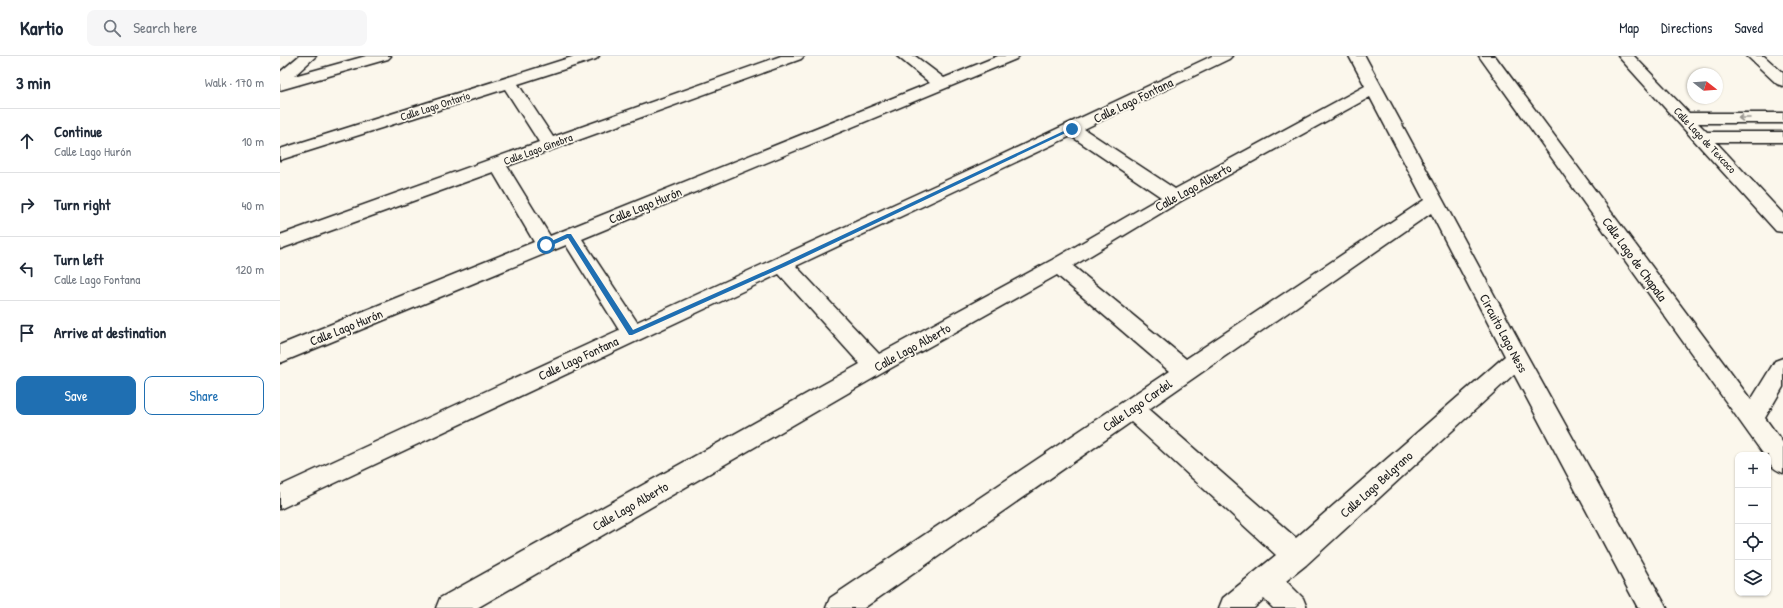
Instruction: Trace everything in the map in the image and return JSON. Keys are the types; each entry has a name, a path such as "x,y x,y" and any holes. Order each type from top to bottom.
{"street":[{"path":"280,80 308,56"},
{"path":"280,86 383,56"},
{"name":"Calle Lago Ontario","path":"280,156 509,83 570,59 591,56"},
{"name":"Calle Lago Ginebra","path":"280,242 796,56"},
{"path":"905,56 943,85"},
{"name":"Calle Lago Hurón","path":"280,354 1011,56"},
{"name":"Calle Lago Fontana","path":"280,498 632,333 783,265 1224,56"},
{"name":"Circuito Lago Ness","path":"1357,56 1517,358 1644,603"},
{"name":"Calle Lago de Chapala","path":"1487,56 1783,462"},
{"name":"Calle Lago de Texcoco","path":"1626,56 1685,118 1783,226"},
{"path":"1755,56 1783,81"},
{"path":"509,83 549,144"},
{"name":"Calle Lago Alberto","path":"450,608 876,366 1059,265 1174,197 1374,88"},
{"path":"1685,118 1783,118"},
{"path":"1072,129 1174,197"},
{"path":"1702,137 1783,137"},
{"path":"496,164 546,245"},
{"name":"Calle Lago Cardel","path":"840,608 1434,202"},
{"path":"569,236 632,333"},
{"path":"783,265 876,366"},
{"path":"1059,265 1185,371"},
{"name":"Calle Lago Belgrano","path":"1233,608 1265,580 1296,556 1517,358"},
{"path":"1752,419 1783,367"},
{"path":"1133,409 1296,556"},
{"path":"1265,580 1293,608"}],"route":[{"path":"546,245 569,236 632,333 783,265 1072,129"}]}
